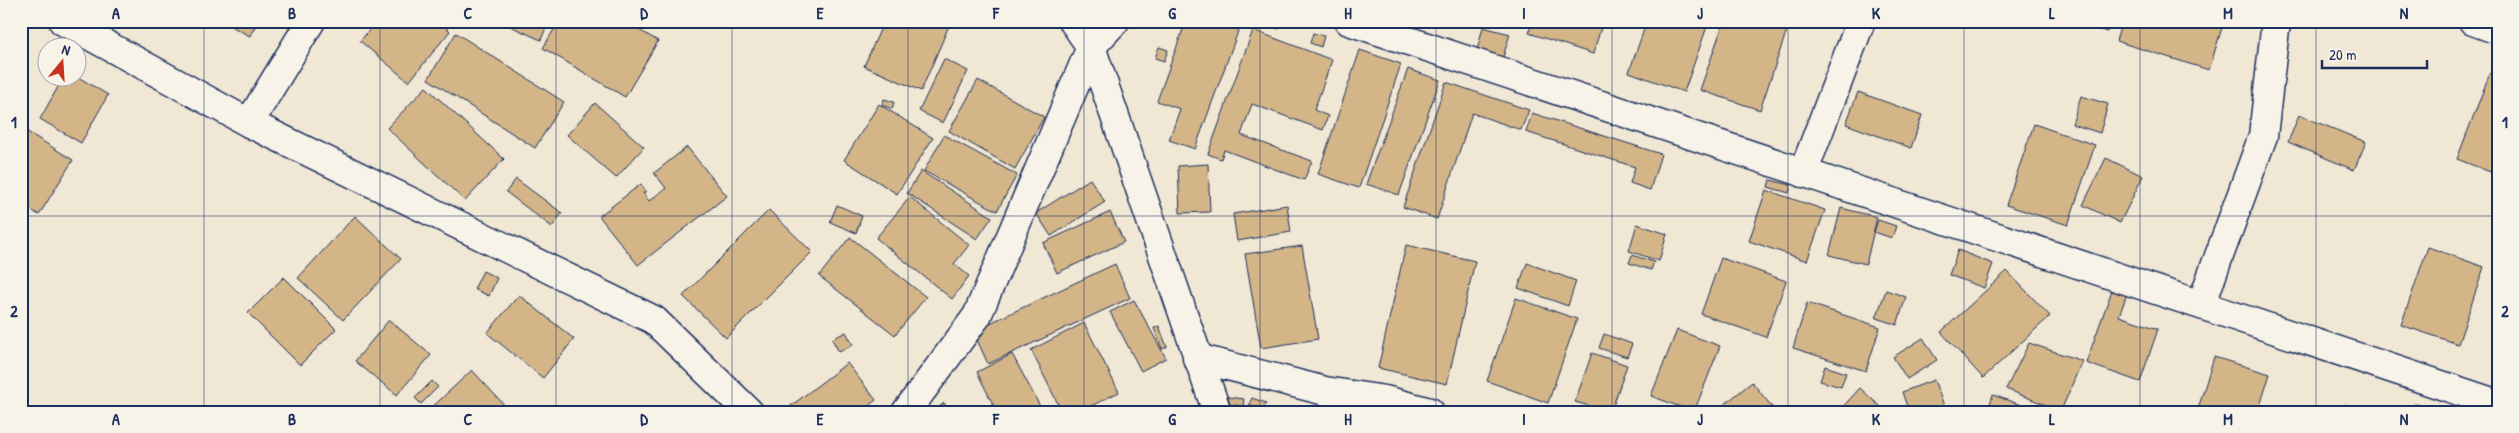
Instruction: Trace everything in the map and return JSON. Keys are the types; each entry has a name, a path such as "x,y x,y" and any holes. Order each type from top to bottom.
{"street":[{"path":"63,21 249,122 654,320 749,412"},
{"path":"249,122 311,21"},
{"path":"1073,21 1092,47 1217,412"},
{"path":"906,412 978,316 1092,47 1116,21"},
{"path":"1349,21 2498,404"},
{"path":"1803,173 1860,21"},
{"path":"2201,305 2263,136 2275,29 2278,21"},
{"path":"2473,21 2498,30"},
{"path":"1197,358 1325,391 1385,400 1430,412"}],"building":[{"path":"221,21 258,21 250,36"},
{"path":"377,21 438,21 450,31 409,82 360,41"},
{"path":"499,21 549,21 541,40"},
{"path":"559,21 624,21 658,41 625,97 543,48"},
{"path":"884,21 951,21 921,91 864,66"},
{"path":"1186,21 1226,21 1240,26 1195,149 1169,140 1180,109 1157,101"},
{"path":"1237,21 1254,21 1252,27"},
{"path":"1257,21 1282,21 1279,29"},
{"path":"1532,21 1603,21 1593,54 1529,33"},
{"path":"1647,21 1709,21 1684,92 1629,72"},
{"path":"1724,21 1790,21 1760,110 1700,90"},
{"path":"2071,21 2110,21 2107,32"},
{"path":"2122,21 2224,21 2209,70 2116,41"},
{"path":"1483,27 1510,34 1503,57 1477,50"},
{"path":"1253,30 1332,60 1314,110 1328,116 1323,130 1252,104 1241,135 1312,161 1304,180 1224,150 1221,159 1208,154"},
{"path":"456,33 564,102 535,148 428,79"},
{"path":"1313,33 1324,36 1321,47 1310,43"},
{"path":"1159,47 1168,50 1164,61 1155,58"},
{"path":"1360,50 1401,64 1359,188 1318,174"},
{"path":"944,59 968,71 943,123 919,111"},
{"path":"2493,65 2498,67 2498,175 2457,159"},
{"path":"1408,69 1440,80 1399,195 1366,184"},
{"path":"978,80 1044,117 1015,169 949,131"},
{"path":"1446,82 1529,110 1521,130 1472,113 1437,219 1403,207"},
{"path":"88,83 108,95 81,143 40,119 57,88 88,88"},
{"path":"426,87 504,159 465,201 387,128"},
{"path":"1858,92 1922,115 1911,148 1846,124"},
{"path":"2081,96 2108,104 2100,133 2072,124"},
{"path":"884,99 894,102 892,109 882,105"},
{"path":"595,103 644,147 616,178 567,135"},
{"path":"879,104 933,138 897,194 844,160"},
{"path":"1532,113 1661,154 1650,190 1630,183 1635,167 1526,132"},
{"path":"2299,115 2366,142 2354,170 2288,142"},
{"path":"2034,124 2095,145 2068,225 2006,205"},
{"path":"21,128 73,160 39,215 21,204"},
{"path":"944,135 1017,175 997,211 924,171"},
{"path":"687,147 727,196 638,265 599,216 641,184 646,191 643,193 649,201 666,188 654,173"},
{"path":"2106,158 2143,176 2120,223 2083,205"},
{"path":"1208,164 1210,212 1180,213 1178,166"},
{"path":"921,171 992,217 977,239 907,193"},
{"path":"516,179 562,213 552,227 506,192"},
{"path":"1090,179 1105,202 1051,236 1036,213"},
{"path":"1770,180 1791,185 1789,193 1768,187"},
{"path":"1766,190 1825,210 1807,261 1749,241"},
{"path":"910,197 969,245 954,264 969,276 952,299 876,238"},
{"path":"837,205 862,216 856,233 830,222"},
{"path":"1287,205 1291,232 1237,241 1233,214"},
{"path":"1841,208 1877,217 1866,264 1829,255"},
{"path":"769,210 812,252 726,338 683,296"},
{"path":"1110,212 1124,242 1057,273 1043,243"},
{"path":"355,216 401,259 343,320 298,278"},
{"path":"1878,220 1896,226 1892,238 1874,232"},
{"path":"1637,224 1667,234 1659,261 1629,251"},
{"path":"850,237 926,297 895,335 819,276"},
{"path":"1406,245 1475,261 1447,384 1378,368"},
{"path":"1302,246 1318,339 1261,348 1245,254"},
{"path":"2428,247 2484,267 2458,344 2401,325"},
{"path":"1958,250 1993,264 1984,288 1949,275"},
{"path":"1632,255 1654,262 1651,270 1629,263"},
{"path":"1721,258 1786,281 1766,337 1701,314"},
{"path":"1527,263 1576,281 1568,306 1518,288"},
{"path":"1115,264 1130,298 988,364 973,331"},
{"path":"483,271 497,278 489,296 474,289"},
{"path":"2007,271 2050,316 1983,378 1941,332"},
{"path":"284,277 336,329 300,365 248,313"},
{"path":"1886,290 1906,297 1897,325 1876,318"},
{"path":"2112,290 2127,294 2119,316 2158,329 2140,382 2086,363"},
{"path":"519,295 574,339 543,378 487,333"},
{"path":"1516,298 1577,319 1548,403 1487,381"},
{"path":"1134,300 1166,358 1141,371 1110,312"},
{"path":"1807,303 1880,327 1866,371 1793,348"},
{"path":"389,320 431,355 397,395 355,361"},
{"path":"1084,323 1119,392 1079,412 1062,412 1031,350"},
{"path":"1159,326 1167,347 1162,349 1154,328"},
{"path":"1677,330 1720,346 1694,412 1651,396"},
{"path":"846,332 853,345 839,352 832,339"},
{"path":"1604,334 1632,344 1627,357 1599,348"},
{"path":"1923,338 1937,360 1907,379 1893,357"},
{"path":"2029,343 2082,361 2061,411 2006,389"},
{"path":"1592,353 1627,365 1611,412 1575,402"},
{"path":"1012,354 1043,412 997,412 977,372"},
{"path":"2214,357 2270,374 2258,412 2197,412"},
{"path":"847,363 876,400 860,412 783,412"},
{"path":"1825,366 1846,373 1841,387 1820,381"},
{"path":"472,370 508,409 504,412 427,412"},
{"path":"1934,380 1946,411 1909,412 1902,392"},
{"path":"432,381 438,387 421,404 415,398"},
{"path":"1752,382 1776,412 1715,412"},
{"path":"1860,388 1886,412 1838,412"},
{"path":"1993,395 2041,412 1987,412"},
{"path":"1228,397 1244,399 1243,406 1228,404"},
{"path":"1252,398 1266,403 1263,409 1249,404"},
{"path":"944,403 951,412 933,412"},
{"path":"2345,404 2354,412 2339,412"},
{"path":"2414,404 2434,409 2434,412 2412,412"},
{"path":"1248,406 1268,412 1246,412"}]}
